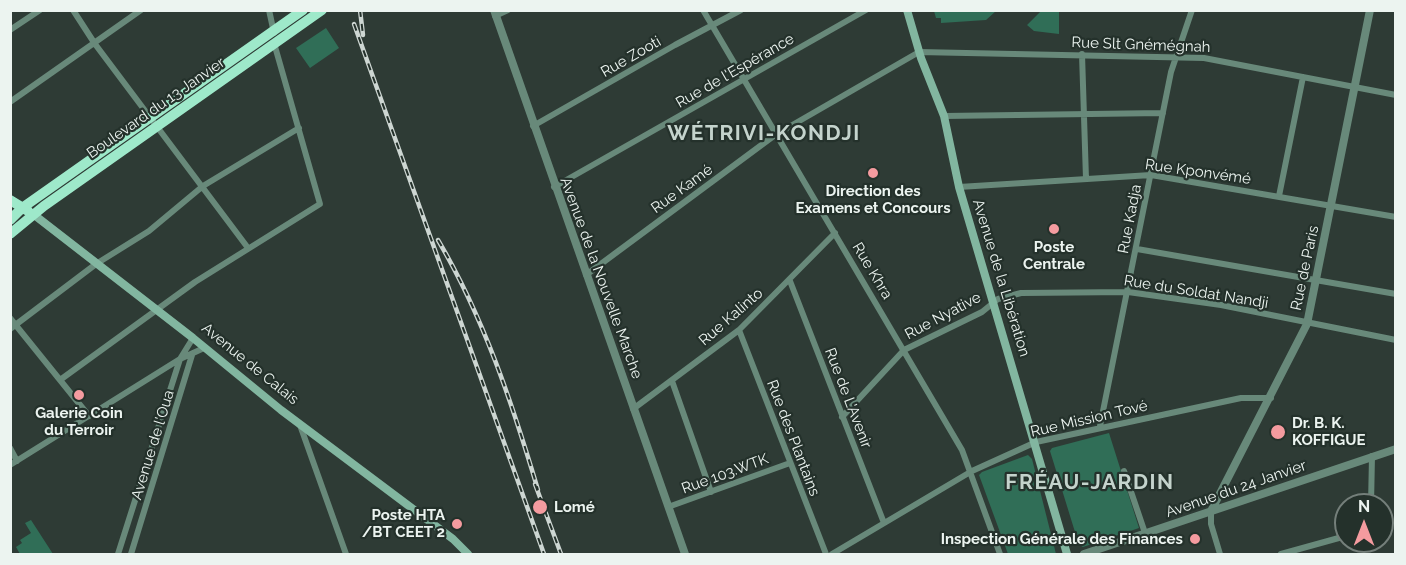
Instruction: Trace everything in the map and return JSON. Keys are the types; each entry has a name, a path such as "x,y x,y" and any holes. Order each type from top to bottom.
{"highway":[{"name":"Boulevard du 13 Janvier","path":"10,234 33,214 303,10"},
{"name":"Boulevard du 13 Janvier","path":"10,220 22,208 274,44 322,10"},
{"name":"Avenue de Calais","path":"10,200 33,214"}],"main road":[{"name":"Avenue de la Libération","path":"907,10 919,52 944,117 959,187 1036,442 1067,555"},
{"name":"Avenue de Calais","path":"33,214 157,309 300,424 430,521 468,555"}],"street":[{"path":"10,30 40,10"},
{"path":"73,10 95,44 248,248"},
{"path":"10,102 141,10"},
{"path":"60,380 157,309 248,248 320,204 274,44 274,31 269,10"},
{"path":"494,13 508,10"},
{"name":"Rue Khra","path":"703,10 962,450 972,471 1000,555"},
{"name":"Rue Zooti","path":"533,126 741,10"},
{"name":"Rue de l'Espérance","path":"554,187 866,10"},
{"name":"Rue Kadja","path":"1100,426 1163,113 1177,56 1192,10"},
{"name":"Rue de Paris","path":"1211,511 1307,324 1370,10"},
{"name":"Avenue de la Nouvelle Marche","path":"494,13 685,555"},
{"name":"Rue Slt Gnémégnah","path":"919,52 1177,56 1222,61 1395,95"},
{"name":"Rue Kamé","path":"586,275 775,135 919,52"},
{"path":"1082,54 1086,115 1086,179"},
{"path":"1279,196 1303,77"},
{"path":"944,117 1163,113"},
{"path":"13,327 96,264 149,231 203,186 299,128"},
{"name":"Rue Kponvémé","path":"959,187 1151,175 1395,217"},
{"name":"Rue Kalinto","path":"633,409 739,330 835,233"},
{"path":"1137,249 1395,294"},
{"name":"Rue de L'Avenir","path":"790,281 884,523"},
{"name":"Rue du Soldat Nandji","path":"993,303 1007,295 1022,293 1128,292 1221,305 1395,340"},
{"name":"Rue Nyative","path":"904,350 982,312 993,303"},
{"path":"10,318 13,327 89,416"},
{"name":"Rue des Plantains","path":"739,330 826,555"},
{"path":"180,360 193,338"},
{"path":"10,448 14,463 180,360 204,348"},
{"path":"842,417 904,350"},
{"name":"Avenue de l'Oua","path":"131,555 192,355"},
{"name":"Avenue de l'Oua","path":"118,555 180,360"},
{"path":"672,381 711,492"},
{"name":"Rue Mission Tové","path":"832,555 972,471 1036,442 1100,426 1241,398 1271,398"},
{"path":"300,424 346,555"},
{"name":"Avenue du 24 Janvier","path":"1084,555 1395,448"},
{"path":"1371,493 1372,456"},
{"name":"Rue 103.WTK","path":"668,507 790,463"},
{"path":"1124,471 1145,533"},
{"path":"1211,511 1211,524 1220,555"},
{"path":"1281,555 1334,540"}],"green space":[{"path":"934,10 996,11 986,20 941,23 941,18 936,18"},
{"path":"1041,11 1059,11 1059,34 1034,31 1027,25"},
{"path":"326,28 339,48 310,68 296,48"},
{"path":"1109,433 1139,528 1083,547 1079,545 1050,451 1052,448"},
{"path":"1028,455 1032,459 1056,554 1008,554 979,475"},
{"path":"31,520 53,554 20,554 16,547 22,543 20,540 31,533 25,523"}],"railway":[{"path":"360,10 363,35"},
{"path":"354,24 544,554"},
{"path":"438,240 469,300 496,362 538,490"},
{"path":"535,484 561,554"}],"place":[{"name":"Direction des Examens et Concours","path":"873,173"},
{"name":"Poste Centrale","path":"1054,229"},
{"name":"Galerie Coin du Terroir","path":"79,395"},
{"name":"Dr. B. K. KOFFIGUE","path":"1278,432"},
{"name":"Lomé","path":"540,507"},
{"name":"Poste HTA /BT CEET 2","path":"457,524"},
{"name":"Inspection Générale des Finances","path":"1195,539"}],"district":[{"name":"WÉTRIVI-KONDJI","path":"764,134"},
{"name":"FRÉAU-JARDIN","path":"1090,483"}]}
